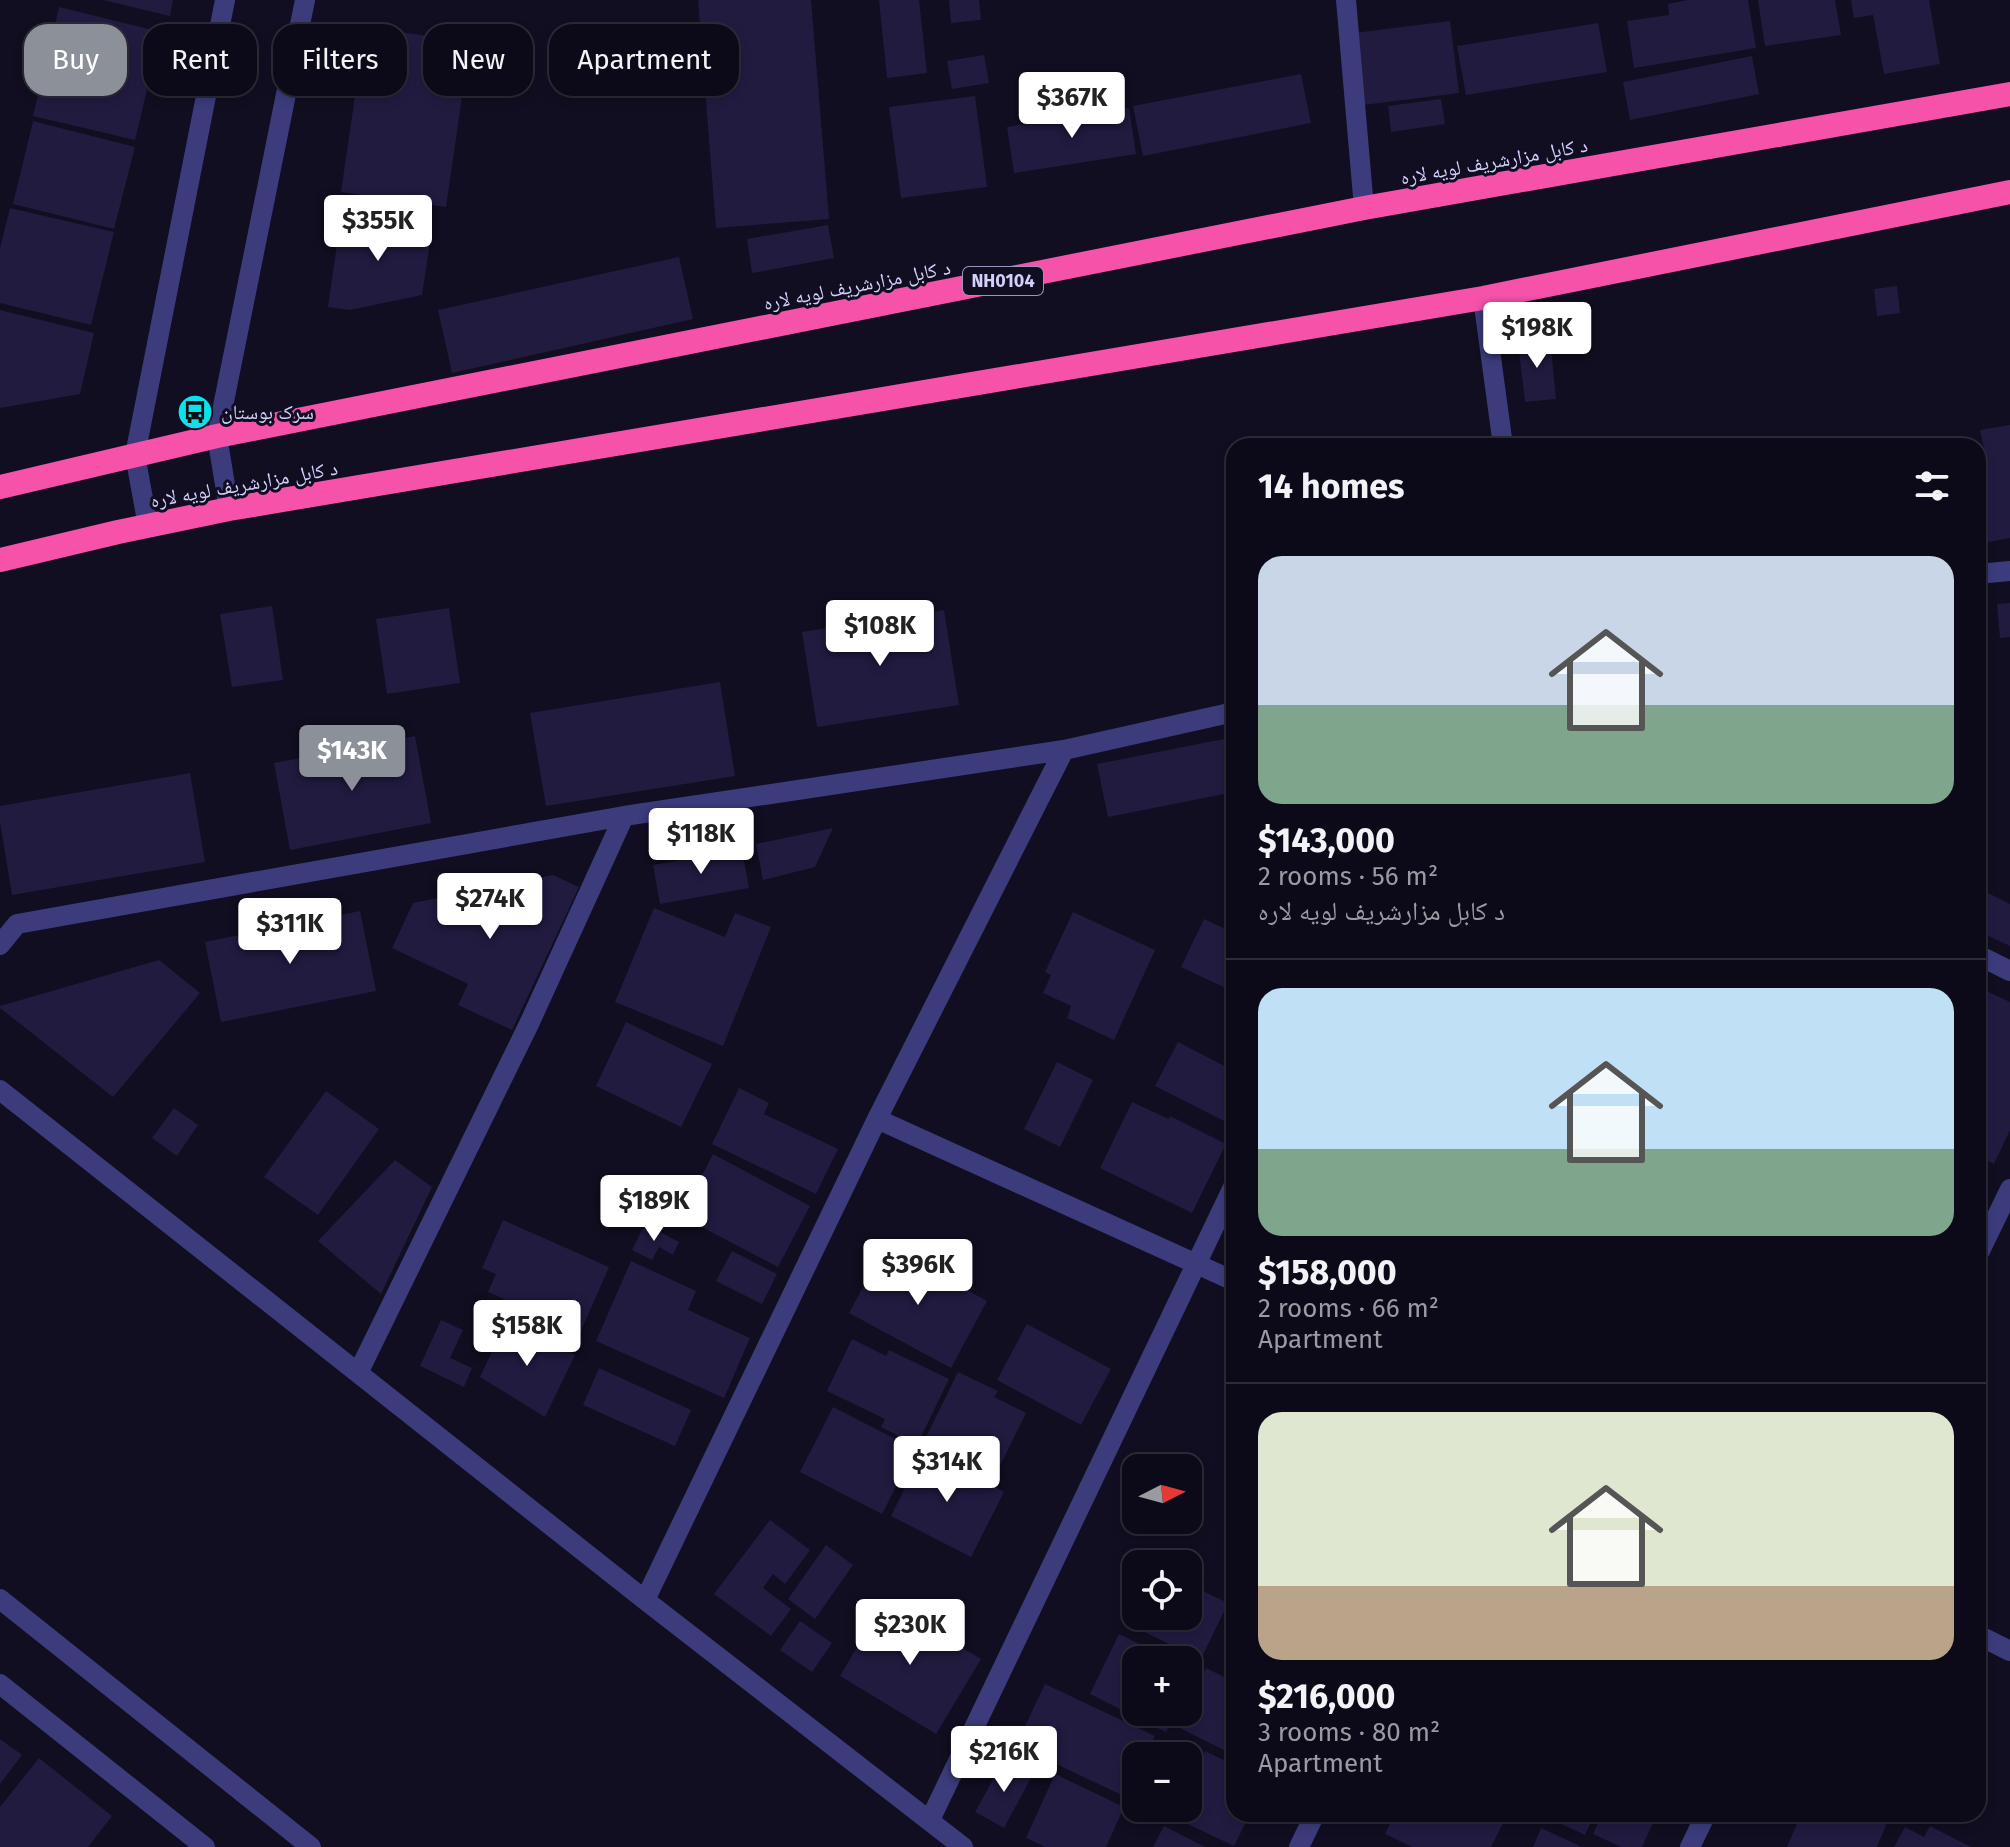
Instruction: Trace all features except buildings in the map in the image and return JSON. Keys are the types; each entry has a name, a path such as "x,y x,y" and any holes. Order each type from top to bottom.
{"highway":[{"name":"د کابل مزارشریف لویه لاره","path":"0,487 217,436 1364,208 2010,94"},
{"name":"د کابل مزارشریف لویه لاره","path":"0,560 229,509 1483,298 2010,192"}],"street":[{"path":"148,526 135,455 225,0"},
{"path":"229,509 217,436 305,0"},
{"path":"1346,0 1364,208"},
{"path":"1483,298 1502,438"},
{"path":"1986,573 2010,571"},
{"path":"0,945 17,924 624,816 1064,750 1226,714"},
{"path":"645,1600 877,1119 1064,750"},
{"path":"358,1373 529,1024 624,816"},
{"path":"1986,959 2010,971"},
{"path":"0,1090 963,1847"},
{"path":"877,1119 1226,1277"},
{"path":"1986,1238 2010,1189"},
{"path":"930,1820 1226,1202"},
{"path":"0,1599 311,1847"},
{"path":"1986,1639 2010,1651"},
{"path":"0,1684 205,1847"},
{"path":"1299,1847 1311,1822"},
{"path":"1690,1847 1702,1822"}],"place":[{"name":"سرک بوستان","path":"195,412"}]}
